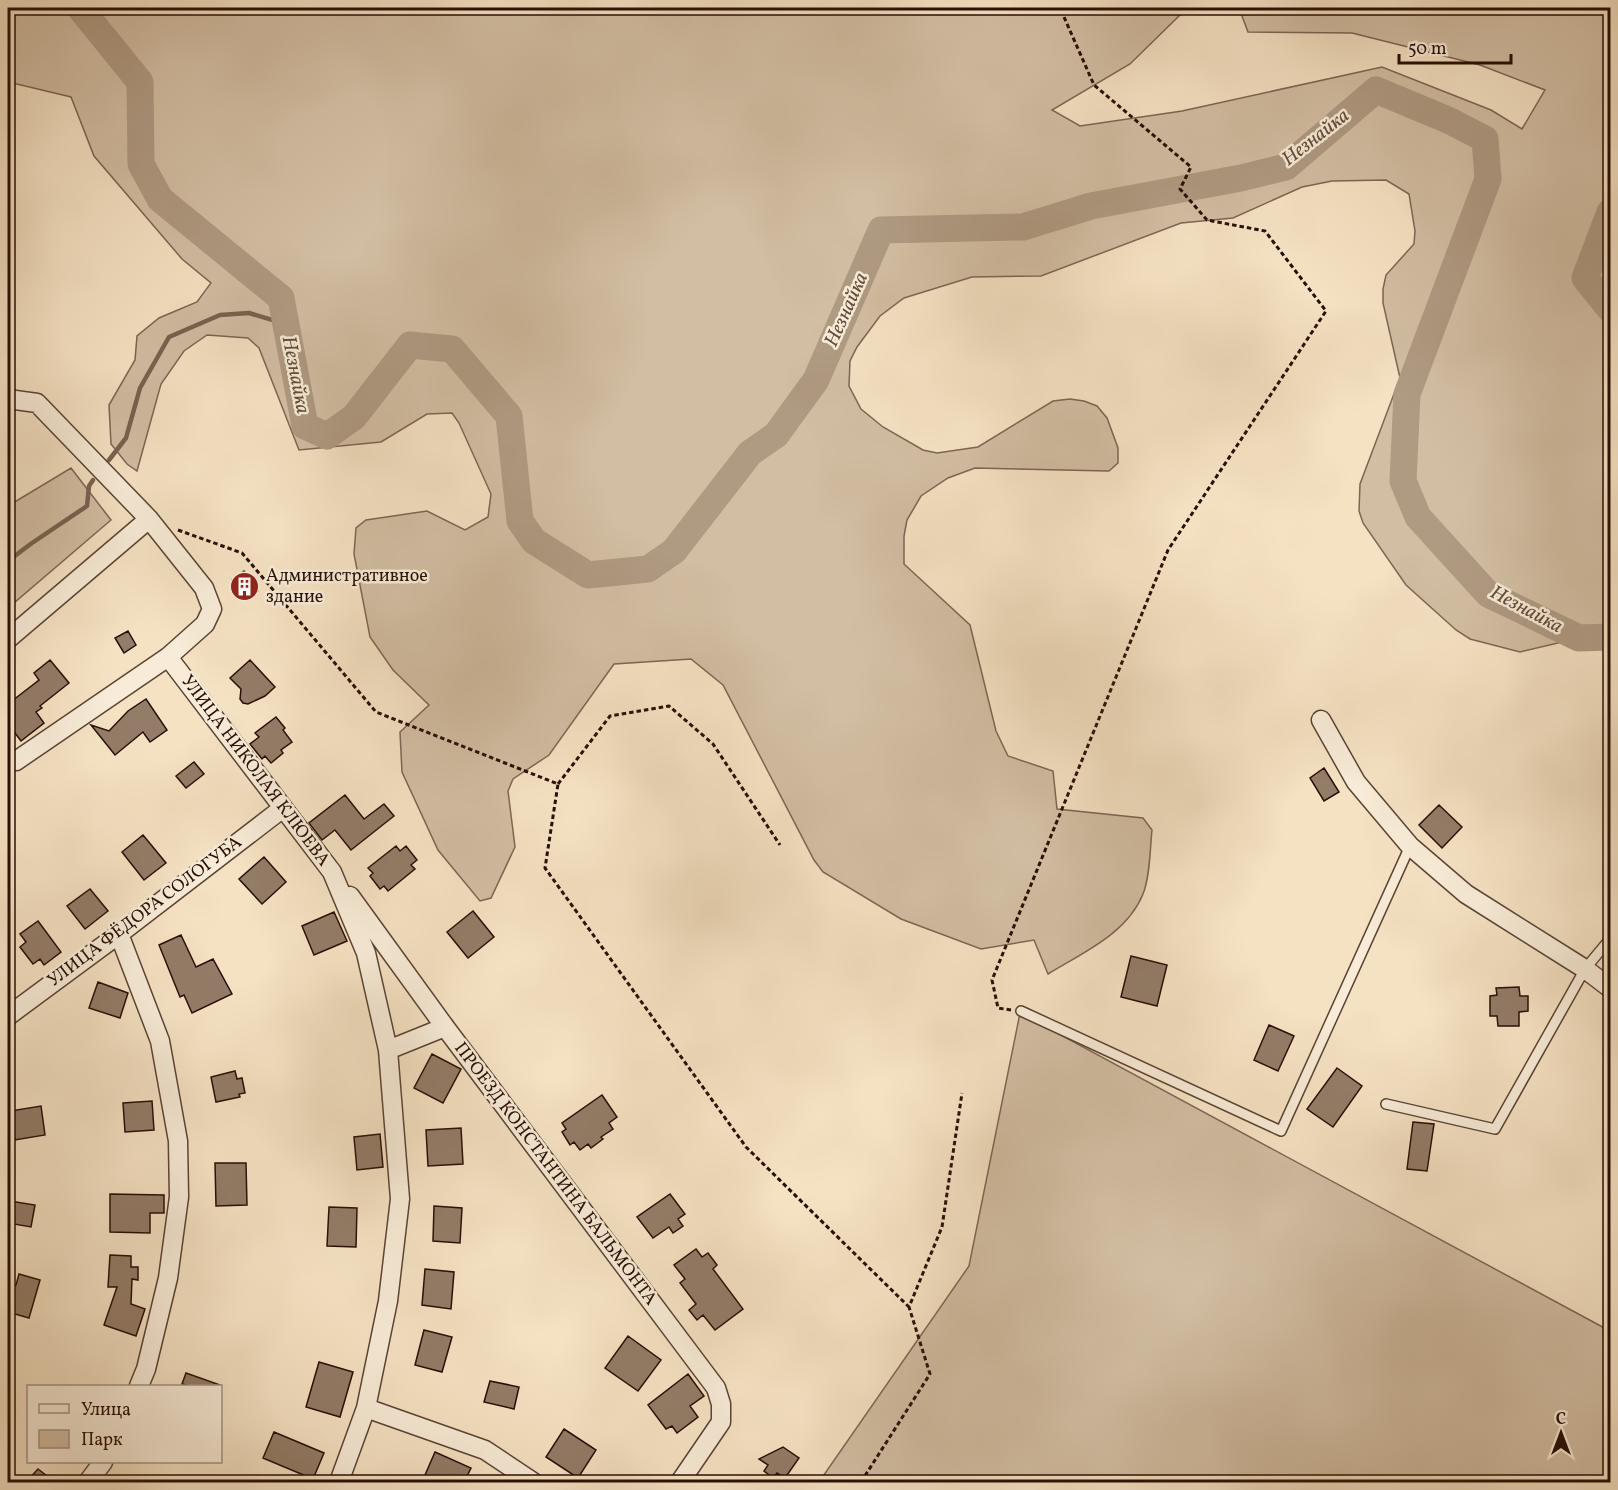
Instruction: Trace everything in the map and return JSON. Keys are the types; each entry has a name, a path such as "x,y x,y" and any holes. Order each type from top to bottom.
{"street":[{"path":"8,399 37,403 149,519 8,639"},
{"name":"УЛИЦА НИКОЛАЯ КЛЮЕВА","path":"16,761 168,657 205,624 213,609 204,588 149,519"},
{"name":"УЛИЦА НИКОЛАЯ КЛЮЕВА","path":"168,657 332,872 366,953 388,1050 400,1199 388,1301 366,1408 339,1482"},
{"path":"1322,720 1356,782 1410,846 1466,894 1611,988"},
{"name":"УЛИЦА ФЁДОРА СОЛОГУБА","path":"8,1016 283,808"},
{"name":"ПРОЕЗД КОНСТАНТИНА БАЛЬМОНТА","path":"332,872 445,1027 716,1388 721,1404 721,1422 681,1482"},
{"path":"119,934 160,1041 178,1141 179,1197 168,1278 146,1369 139,1385"},
{"path":"388,1050 445,1027"},
{"path":"366,1408 484,1450 533,1482"},
{"path":"88,1482 102,1463"}],"lane":[{"path":"1022,1011 1281,1131 1410,846"},
{"path":"1386,1104 1495,1129 1585,969 1611,939"}],"path":[{"path":"1022,1011 998,1008 992,980 1168,550 1326,311 1265,231 1207,220 1180,189 1191,167 1094,85 1060,8"},
{"path":"149,519 242,553 376,712 558,784"},
{"path":"780,845 713,744 669,706 610,716 558,784 545,868 746,1147 909,1307 930,1374 861,1482"},
{"path":"909,1307 942,1227 962,1093"}],"green space":[{"path":"8,8 1064,8 1068,13 1074,8 1184,8 1185,10 1130,64 1052,110 1080,126 1182,111 1382,67 1491,110 1522,129 1545,90 1480,65 1352,33 1248,32 1239,8 1610,8 1610,642 1579,638 1520,652 1470,639 1456,630 1406,585 1363,523 1359,511 1360,484 1400,378 1383,303 1383,289 1386,275 1414,244 1415,231 1409,194 1386,180 1332,181 1302,187 1233,218 1181,223 1041,276 972,277 904,298 880,316 857,347 850,361 849,386 861,409 883,427 923,450 937,453 978,447 1053,401 1070,399 1084,401 1097,406 1107,418 1118,448 1118,463 1109,471 975,468 948,478 921,496 907,520 904,536 904,564 970,625 996,731 1008,756 1053,771 1057,809 1143,818 1152,830 1143,894 1136,908 1115,931 1089,950 1048,974 1034,940 981,949 901,919 823,872 814,860 723,685 691,659 614,664 549,755 513,779 508,791 515,847 491,898 480,901 438,850 402,772 400,732 429,705 393,670 370,637 354,554 356,528 366,520 427,511 465,530 488,517 491,494 459,423 452,413 427,414 381,442 299,450 259,348 248,338 207,335 184,351 161,384 137,471 127,464 111,444 109,405 135,360 137,336 159,318 197,302 211,283 182,259 94,156 71,97 8,82"},
{"path":"71,468 111,520 8,608 8,506"},
{"path":"1020,1013 1610,1331 1610,1482 819,1482 969,1266"}],"building":[{"name":"Административное здание","path":"244,571 258,591 246,600 232,580"},
{"path":"128,631 136,645 124,653 115,638"},
{"path":"50,660 69,683 40,706 42,708 36,712 44,723 21,741 8,724 8,704 39,680 34,673"},
{"path":"250,660 275,687 265,696 248,704 243,703 240,699 241,689 230,678"},
{"path":"146,699 167,730 150,742 143,732 115,755 91,725 109,731 128,711"},
{"path":"276,717 292,742 281,750 283,753 271,763 265,756 262,759 250,744 259,737 255,733"},
{"path":"194,762 204,774 186,788 176,776"},
{"path":"1324,768 1339,792 1324,801 1310,778"},
{"path":"345,795 364,819 384,804 394,816 351,850 335,830 322,840 309,823"},
{"path":"1439,805 1462,827 1442,848 1419,825"},
{"path":"143,835 166,863 144,880 122,852"},
{"path":"396,846 400,851 406,846 417,860 411,865 415,869 388,891 384,886 380,889 370,876 373,873 368,868"},
{"path":"264,857 286,882 262,904 239,879"},
{"path":"90,889 108,911 85,929 67,906"},
{"path":"473,911 494,937 468,958 447,932"},
{"path":"334,912 347,941 314,955 302,926"},
{"path":"38,921 61,952 44,965 40,959 33,964 20,947 26,942 20,934"},
{"path":"181,935 196,967 213,959 232,994 192,1013 184,995 180,997 159,945"},
{"path":"1131,956 1167,965 1157,1006 1121,997"},
{"path":"98,982 128,993 120,1018 89,1008"},
{"path":"1519,987 1520,996 1528,996 1528,1011 1519,1012 1519,1026 1498,1026 1497,1016 1490,1016 1490,996 1497,995 1496,988"},
{"path":"1269,1025 1294,1036 1278,1071 1254,1060"},
{"path":"432,1054 461,1069 443,1103 414,1088"},
{"path":"1337,1068 1362,1086 1333,1127 1307,1109"},
{"path":"235,1071 237,1079 242,1078 245,1093 239,1094 240,1097 216,1102 211,1077"},
{"path":"602,1095 617,1117 609,1123 613,1129 591,1148 588,1144 580,1150 574,1142 570,1145 562,1132 566,1129 562,1123"},
{"path":"152,1101 154,1130 125,1132 123,1103"},
{"path":"41,1106 45,1135 15,1140 10,1111"},
{"path":"1413,1122 1434,1124 1427,1171 1407,1169"},
{"path":"461,1128 463,1164 428,1166 426,1130"},
{"path":"380,1134 383,1167 357,1170 354,1137"},
{"path":"215,1163 246,1163 247,1205 216,1206"},
{"path":"110,1194 164,1195 164,1213 150,1213 150,1233 110,1232"},
{"path":"670,1194 685,1214 678,1219 683,1226 673,1233 669,1227 653,1238 637,1217"},
{"path":"10,1201 35,1205 31,1227 8,1223"},
{"path":"434,1206 462,1208 460,1243 433,1241"},
{"path":"329,1207 357,1208 356,1247 327,1246"},
{"path":"696,1249 702,1257 708,1253 717,1265 713,1269 743,1309 715,1330 703,1315 697,1320 689,1310 696,1304 680,1283 685,1279 674,1265"},
{"path":"110,1255 131,1256 131,1267 138,1267 138,1280 132,1279 131,1304 145,1309 136,1336 104,1325 117,1287 108,1287"},
{"path":"425,1269 454,1272 451,1309 422,1305"},
{"path":"19,1274 40,1280 29,1318 8,1312 8,1282 16,1285"},
{"path":"424,1330 452,1337 442,1372 415,1365"},
{"path":"628,1336 661,1360 638,1391 605,1368"},
{"path":"319,1362 353,1372 340,1417 306,1407"},
{"path":"186,1373 220,1385 186,1385 182,1384"},
{"path":"688,1374 704,1396 690,1406 698,1417 677,1433 672,1426 666,1429 648,1405"},
{"path":"490,1381 519,1387 514,1409 484,1402"},
{"path":"564,1429 596,1450 578,1478 546,1457"},
{"path":"274,1432 324,1453 313,1479 263,1458"},
{"path":"783,1447 799,1458 785,1478 777,1473 773,1478 764,1471 768,1465 759,1459"},
{"path":"435,1452 471,1468 464,1482 422,1482"},
{"path":"38,1469 55,1482 26,1482"}],"waterway":[{"name":"Незнайка","path":"80,8 140,82 141,164 160,199 281,298 305,426 327,436 354,417 410,345 452,349 509,416 520,521 534,541 588,575 648,569 674,551 750,453 776,435 816,380 881,230 1023,227 1091,206 1241,178 1286,167 1376,90 1448,120 1485,139 1488,179 1407,394 1403,481 1418,517 1488,594 1579,638 1610,637"},
{"path":"1610,212 1585,278 1610,309"},
{"path":"109,460 126,438 140,388 169,337 220,315 249,313 286,324"},
{"path":"8,561 87,506 89,486 93,480"}],"place":[{"name":"Административное здание","path":"245,586"}]}
